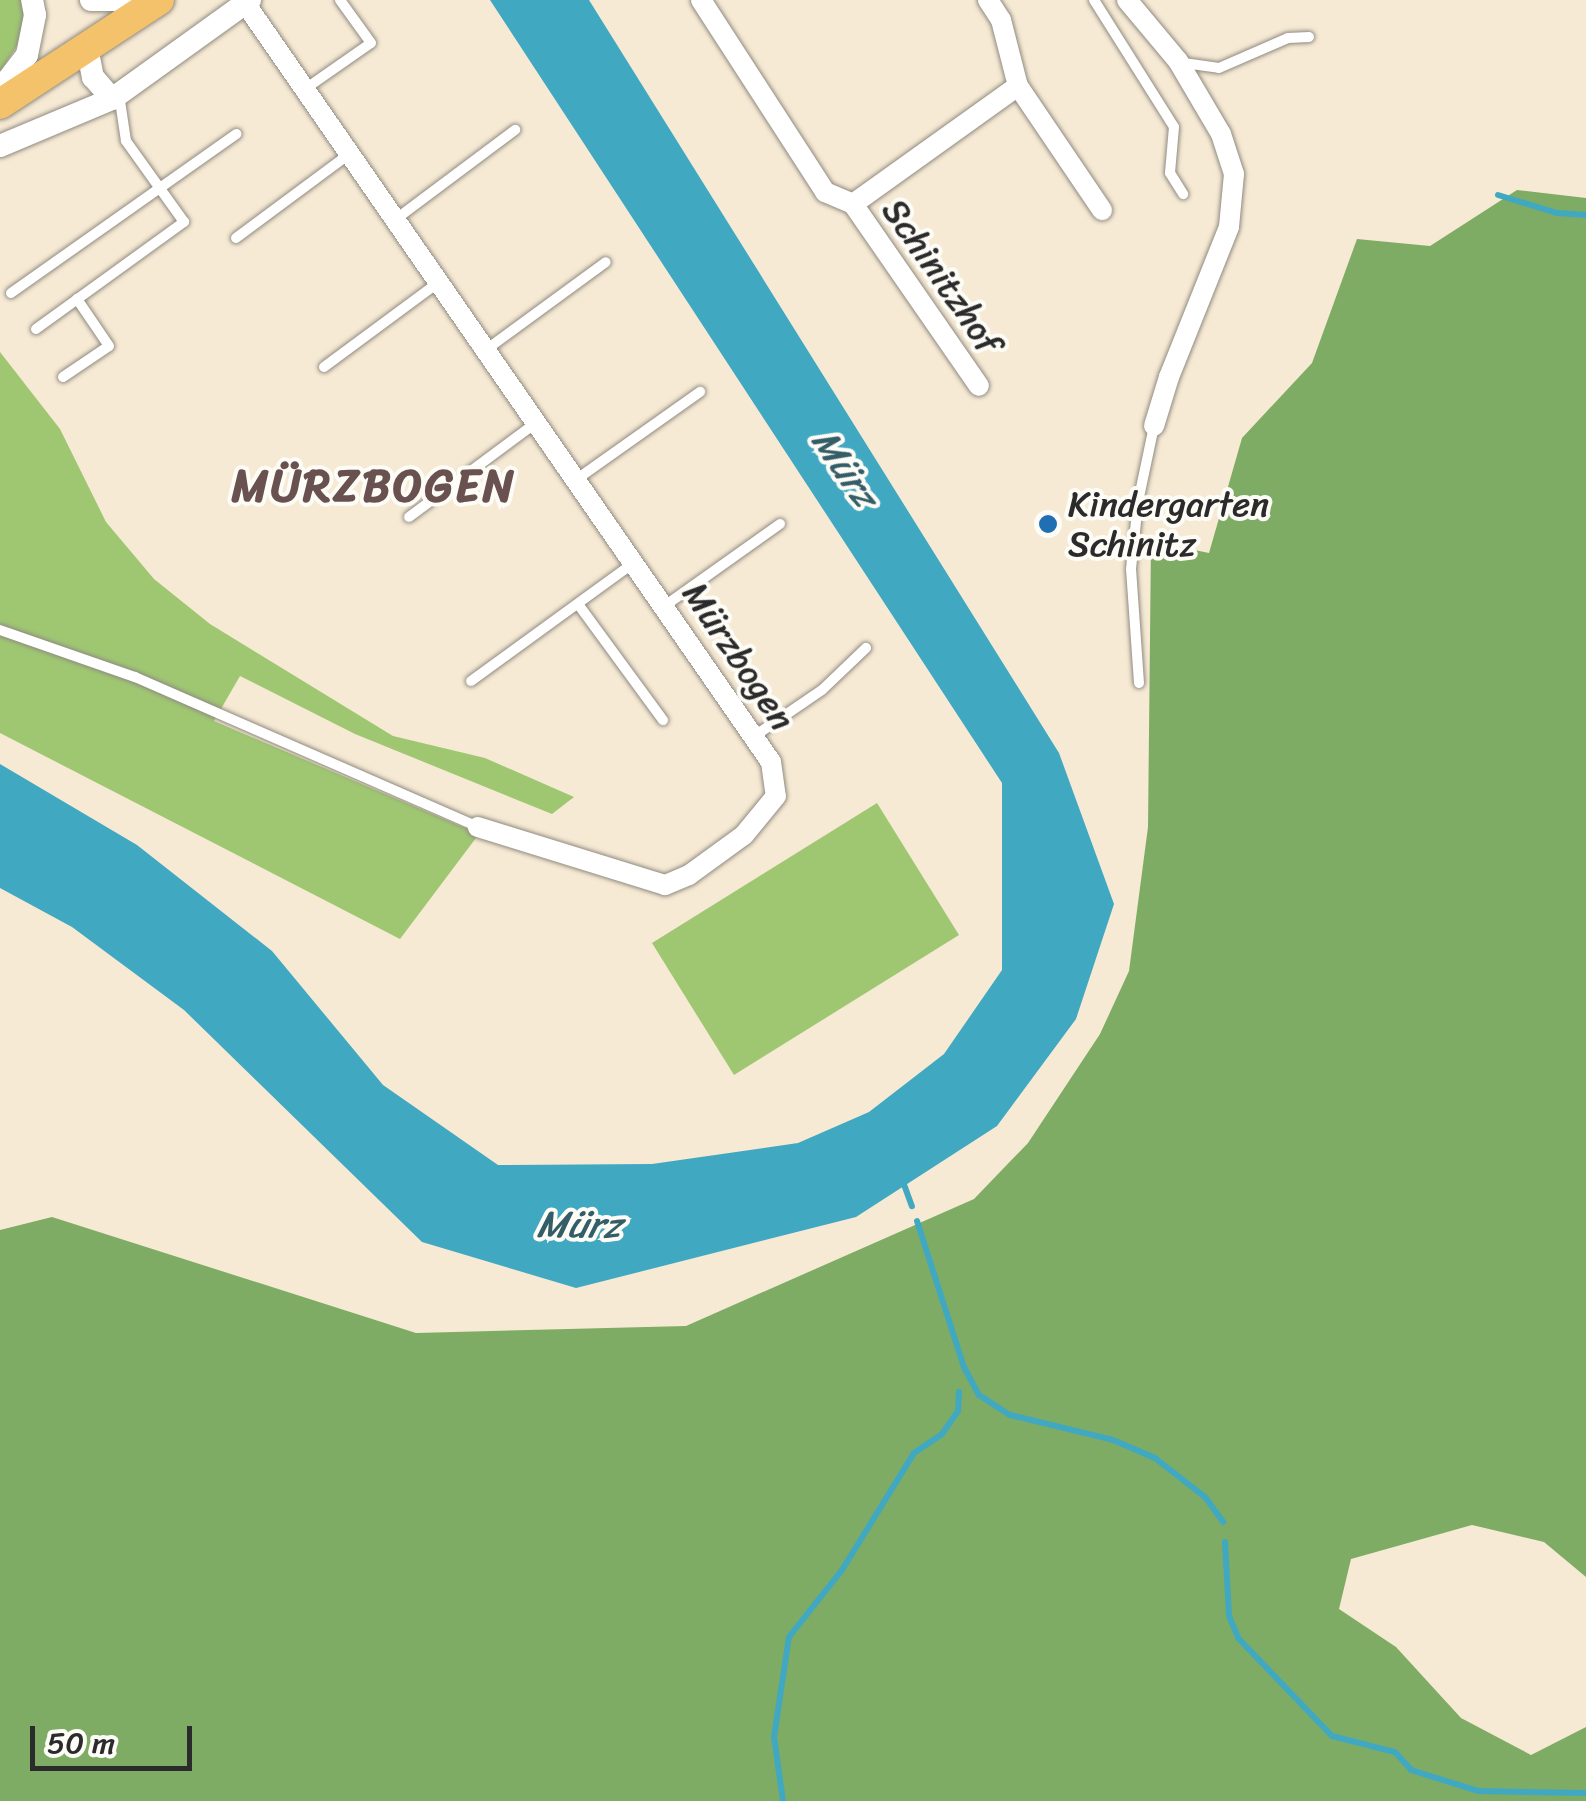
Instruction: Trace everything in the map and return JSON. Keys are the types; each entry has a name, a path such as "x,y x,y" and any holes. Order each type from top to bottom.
{"main road":[{"path":"0,104 159,0"}],"street":[{"path":"0,90 27,55 35,15 32,0"},
{"path":"91,0 127,0"},
{"name":"Schinitzhof","path":"701,0 825,192 853,204 979,386"},
{"path":"988,0 1000,20 1018,86 1102,210"},
{"path":"1127,0 1178,61 1220,134 1234,174 1229,227 1168,377 1154,426"},
{"path":"0,146 116,96 248,2"},
{"name":"Mürzbogen","path":"248,2 771,762 776,796 722,854 665,884 478,827"},
{"path":"86,47 93,77 116,96"},
{"name":"Schinitzhof","path":"853,204 1018,86"}],"lane":[{"path":"305,89 370,43 340,0"},
{"path":"1094,0 1174,127 1170,173 1183,194"},
{"path":"1178,61 1197,68 1219,68 1288,38 1310,37"},
{"path":"36,329 184,222 126,141 116,96"},
{"path":"396,219 515,130"},
{"path":"11,293 236,134"},
{"path":"236,238 350,153"},
{"path":"487,348 606,262"},
{"path":"324,368 440,282"},
{"path":"63,377 108,346 77,299"},
{"path":"578,479 700,392"},
{"path":"410,517 538,422"},
{"path":"1139,683 1131,569 1138,502 1154,426"},
{"path":"666,606 780,524"},
{"path":"471,680 635,562"},
{"path":"578,604 663,720"},
{"name":"Mürzbogen","path":"0,630 135,678 478,827"},
{"path":"756,735 822,690 866,648"}],"green space":[{"path":"0,0 22,0 24,23 17,46 0,72"},
{"path":"1517,190 1586,198 1586,1577 1544,1542 1472,1525 1351,1559 1339,1609 1396,1647 1461,1718 1531,1755 1586,1727 1586,1801 0,1801 0,1230 52,1217 416,1333 686,1326 974,1199 1028,1143 1100,1034 1129,971 1148,827 1151,541 1209,553 1242,438 1312,363 1357,239 1430,246"},
{"path":"0,352 60,429 106,522 154,579 210,624 393,736 485,758 574,797 552,814 355,734 240,676 214,721 479,834 400,939 0,733"},
{"path":"877,803 959,935 734,1075 652,943"}],"water":[{"name":"Mürz","path":"490,0 589,0 1059,753 1114,904 1076,1019 997,1126 856,1217 576,1288 422,1242 184,1010 72,927 0,888 0,764 137,845 272,951 383,1085 498,1165 652,1164 798,1143 869,1112 944,1054 1002,970 1002,783"}],"waterway":[{"path":"1498,195 1557,213 1586,215"},
{"path":"902,1179 912,1206"},
{"path":"917,1221 964,1367 979,1395 1010,1415 1113,1440 1155,1458 1205,1497 1223,1522"},
{"path":"783,1801 774,1737 789,1637 842,1570 914,1453 942,1434 958,1411 959,1392"},
{"path":"1225,1542 1229,1616 1239,1639 1332,1736 1395,1752 1411,1770 1478,1791 1586,1793"}],"place":[{"name":"Kindergarten Schinitz","path":"1048,524"}],"district":[{"name":"MÜRZBOGEN","path":"374,487"}]}
